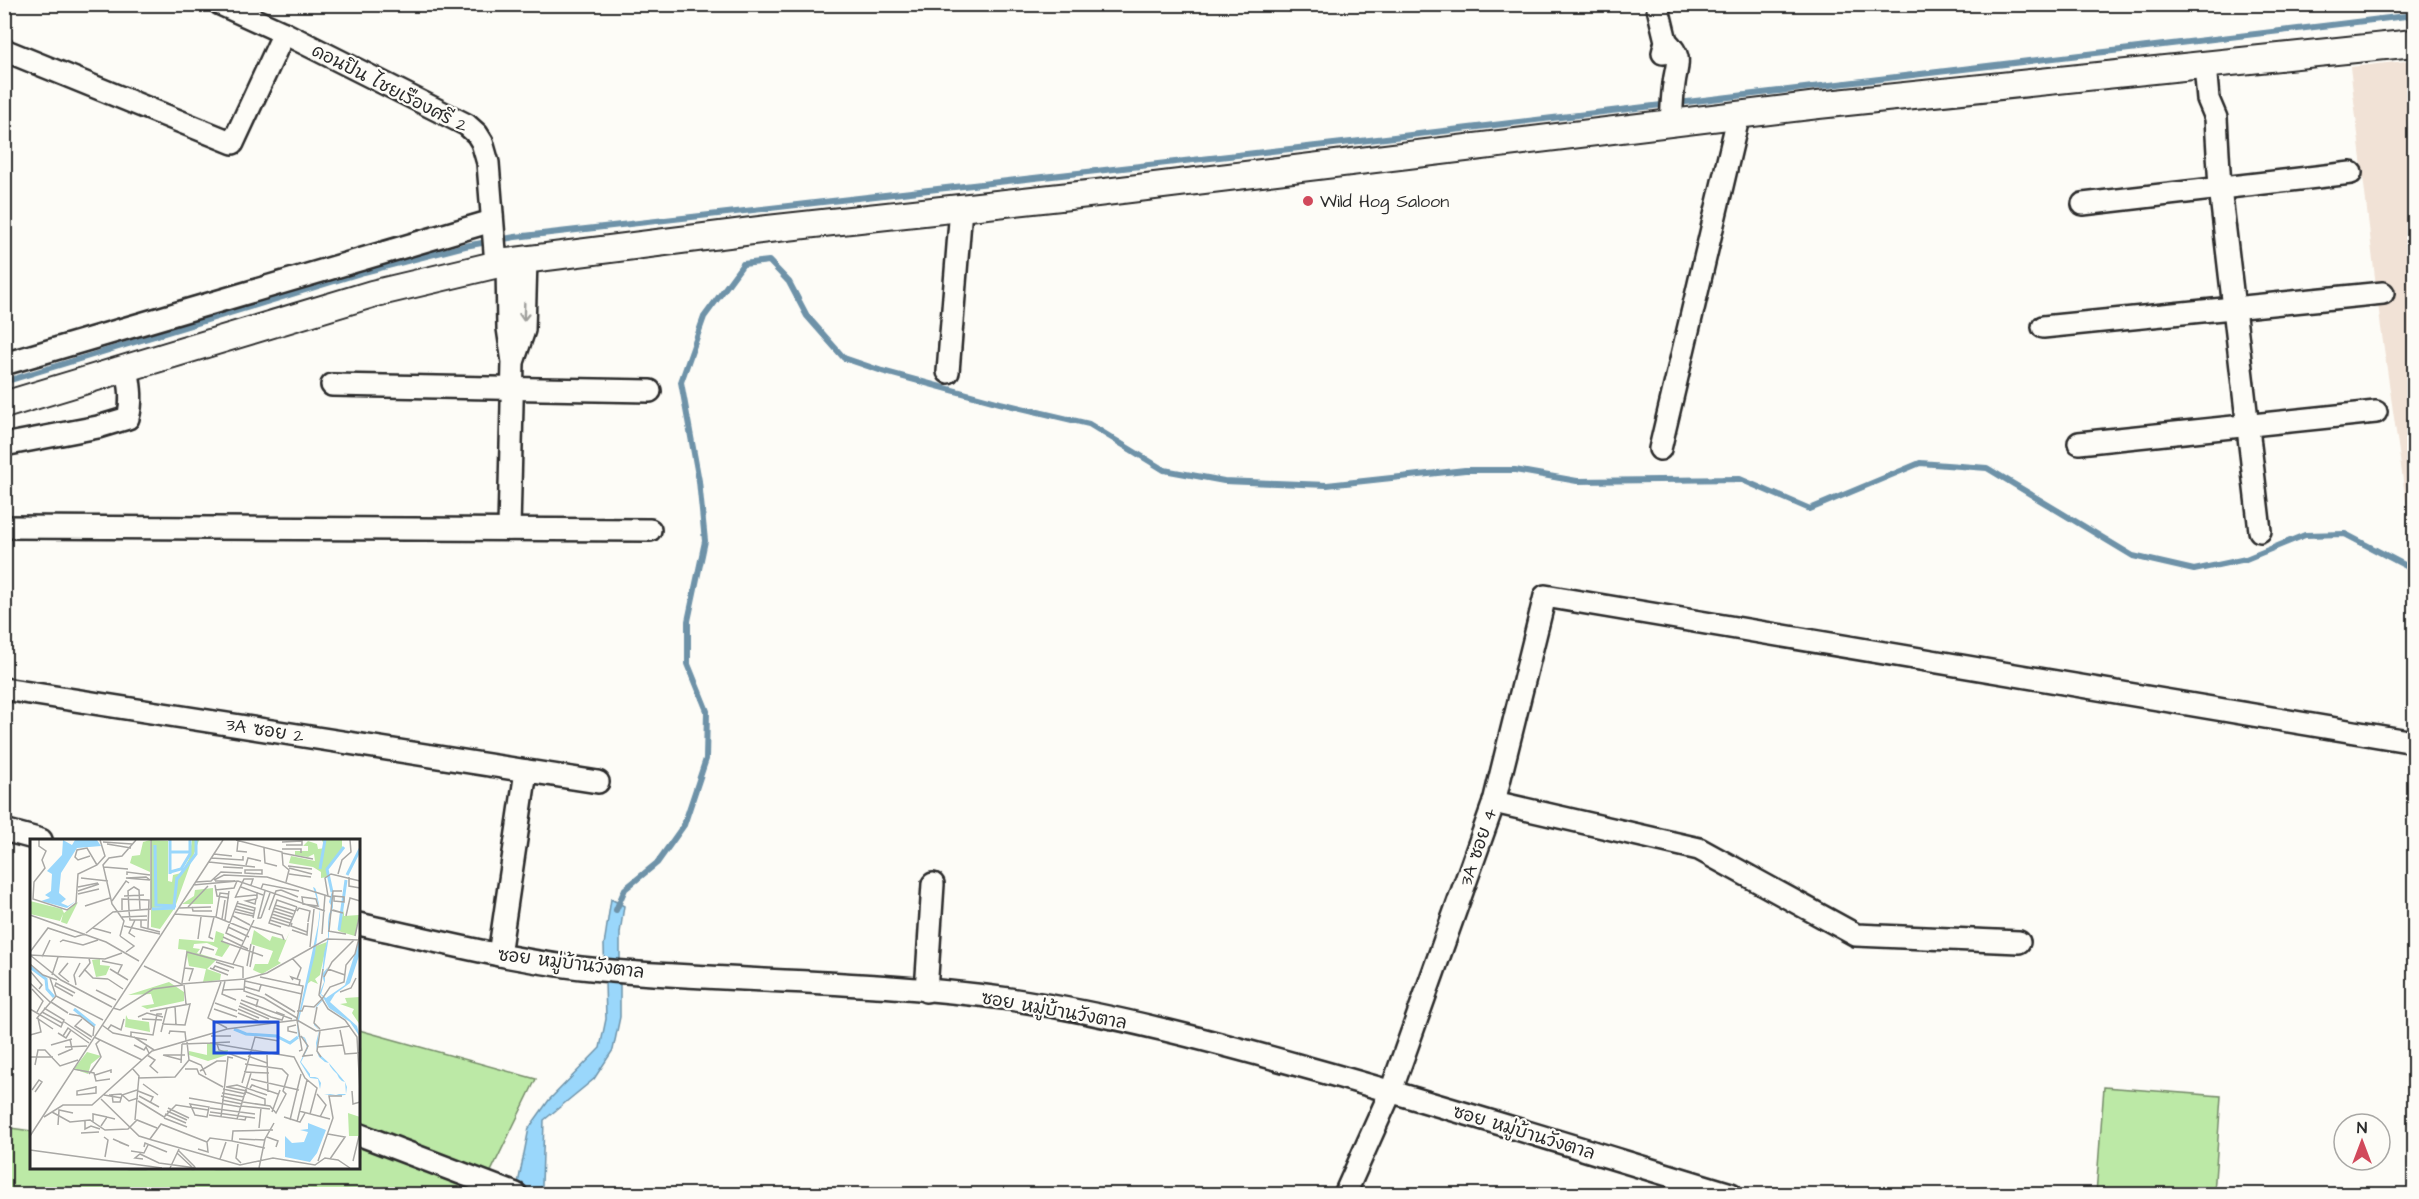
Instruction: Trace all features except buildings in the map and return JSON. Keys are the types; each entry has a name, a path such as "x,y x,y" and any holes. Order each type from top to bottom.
{"street":[{"name":"ดอนปิน ไชยเรืองศรี 2","path":"220,4 284,33 467,125 482,142 488,163 502,247 524,330 513,362 509,529"},
{"path":"1657,4 1666,41 1675,50 1678,69 1674,82 1672,114"},
{"path":"4,50 233,143 284,33"},
{"path":"4,364 502,247 961,208 1107,192 1672,114 1739,114 2415,43"},
{"path":"2212,64 2221,99 2216,118 2220,188 2260,531"},
{"path":"1660,449 1739,114"},
{"path":"2083,204 2351,173"},
{"path":"948,372 961,208"},
{"path":"4,405 372,294 502,247"},
{"path":"2043,327 2233,306 2383,293"},
{"path":"9,444 98,427 128,418 131,395 127,367"},
{"path":"332,386 650,391"},
{"path":"2079,444 2376,412"},
{"path":"4,526 650,530"},
{"name":"3A ซอย 4","path":"1345,1194 1391,1091 1494,802 1545,596 2415,741"},
{"name":"3A ซอย 2","path":"4,689 598,782"},
{"path":"499,955 526,771"},
{"path":"1494,802 1699,849 1856,935 2019,942"},
{"path":"4,830 37,839"},
{"path":"926,991 933,884"},
{"name":"ซอย หมู่บ้านวังตาล","path":"360,924 499,955 600,970 926,991 1010,999 1110,1018 1229,1046 1391,1091 1731,1194"},
{"path":"360,1135 510,1192"}],"shaded area":[{"path":"2414,60 2414,556 2381,328 2350,67"}],"green space":[{"path":"360,1030 536,1079 480,1194 5,1194 4,1127 30,1131 30,1169 360,1169"},
{"path":"2104,1087 2221,1096 2214,1194 2096,1194"}],"water":[{"path":"611,899 624,906 620,933 620,1017 613,1050 594,1079 544,1120 542,1185 538,1194 516,1194 529,1128 549,1100 600,1048 606,1019 604,945"}],"waterway":[{"path":"4,382 364,272 465,246 515,237 1369,140 2414,15"},
{"path":"616,910 625,889 657,863 684,825 706,759 707,711 688,664 688,621 705,541 699,481 681,382 704,317 743,264 769,261 789,282 807,316 844,358 882,371 1000,403 1089,424 1164,470 1224,481 1327,485 1465,470 1515,470 1577,481 1740,479 1810,509 1920,463 1987,468 2133,556 2194,570 2246,559 2305,535 2345,534 2414,570"}],"place":[{"name":"Wild Hog Saloon","path":"1308,201"}]}
